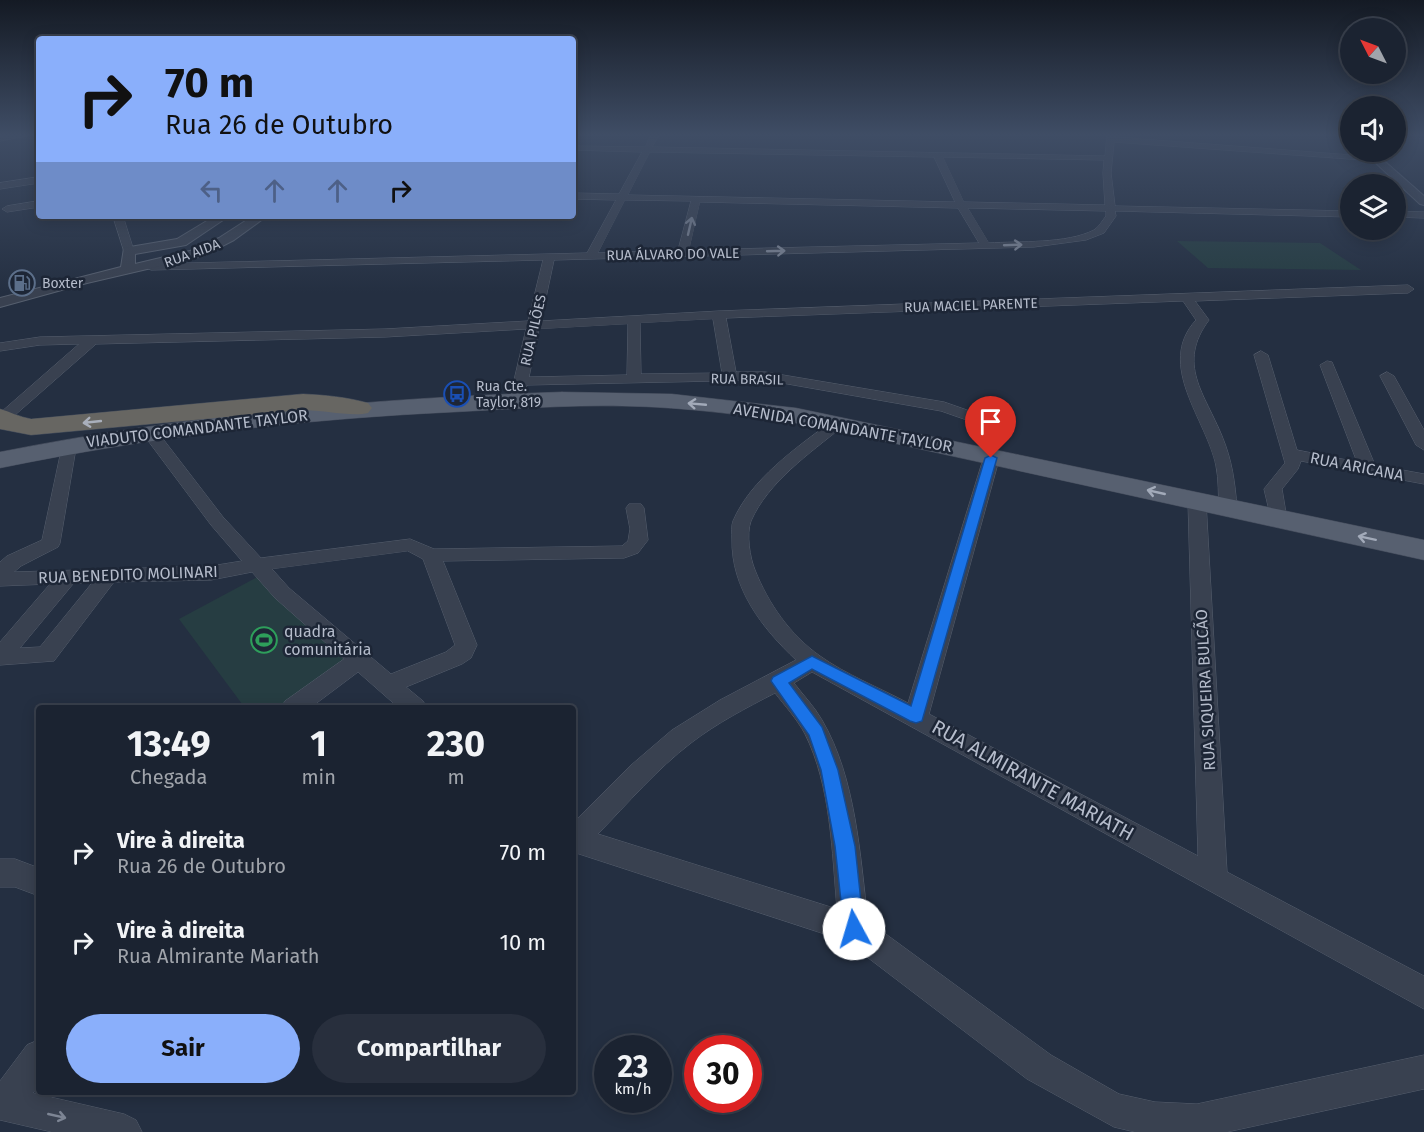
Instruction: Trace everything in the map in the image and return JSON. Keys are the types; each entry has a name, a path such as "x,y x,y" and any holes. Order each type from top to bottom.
{"highway":[{"path":"1,418 17,426 31,427 303,402 331,403 359,408"}],"main road":[{"name":"AVENIDA COMANDANTE TAYLOR","path":"359,408 457,404 518,391 735,407 837,424 992,456 1424,550"},
{"name":"VIADUTO COMANDANTE TAYLOR","path":"0,460 80,442 153,430 359,408"}],"street":[{"path":"591,256 625,188"},
{"path":"953,188 986,246"},
{"path":"1108,188 1110,209"},
{"path":"1409,188 1424,202"},
{"path":"576,196 1340,214"},
{"path":"683,254 696,198"},
{"path":"7,209 36,204"},
{"name":"RUA ÁLVARO DO VALE","path":"0,303 128,269 151,267 1034,244 1082,238 1100,231 1111,216 1110,209"},
{"path":"1406,214 1424,215"},
{"path":"119,219 129,251 128,269"},
{"name":"RUA AIDA","path":"129,251 181,242 218,219"},
{"name":"RUA AIDA","path":"151,267 209,249 256,219"},
{"path":"209,249 199,255 196,261 218,267"},
{"name":"RUA PILÕES","path":"518,391 549,258"},
{"name":"RUA MACIEL PARENTE","path":"0,347 27,342 534,326 719,315 1408,289"},
{"path":"1187,298 1203,320 1191,337 1187,360 1190,380 1225,467 1228,508"},
{"path":"719,315 730,377"},
{"path":"634,320 634,379"},
{"path":"1,418 92,340"},
{"path":"1261,355 1292,467 1280,478 1273,489 1278,519"},
{"path":"1327,365 1368,468"},
{"name":"RUA BRASIL","path":"518,391 634,379 765,376 944,407 1004,428"},
{"path":"1387,376 1424,446"},
{"path":"0,466 153,438 430,410 457,404"},
{"name":"RUA ALMIRANTE MARIATH","path":"837,424 798,455 759,493 741,523 741,559 756,599 785,637 812,662 916,716 1424,993"},
{"path":"153,438 217,521 282,593 412,705"},
{"name":"RUA BENEDITO MOLINARI","path":"0,573 14,561 51,543 67,454"},
{"name":"RUA ARICANA","path":"1290,454 1424,479"},
{"path":"916,716 992,456"},
{"name":"RUA SIQUEIRA BULCÃO","path":"1197,502 1213,879"},
{"name":"RUA BENEDITO MOLINARI","path":"0,579 211,573 410,545 426,553 624,552 637,546 640,541 635,508"},
{"path":"389,684 454,658 463,652 466,645 460,626 426,553"},
{"path":"0,657 46,655 108,575"},
{"path":"0,657 68,576"},
{"path":"297,705 358,660"},
{"path":"576,837 642,771 681,737 812,662"},
{"path":"779,681 816,732 830,770 845,846 854,929"},
{"path":"576,840 854,929 1039,1067 1114,1110 1155,1119 1197,1121 1424,1072"},
{"path":"0,873 15,873 36,881"},
{"path":"36,1061 2,1103 124,1132"}],"green space":[{"path":"1177,241 1320,243 1361,270 1208,268"},
{"name":"quadra comunitária","path":"261,575 358,660 296,705 243,705 179,619"}],"place":[{"name":"Boxter","path":"22,283"},
{"name":"Rua Cte. Taylor, 819","path":"457,394"},
{"name":"quadra comunitária","path":"264,640"}],"route":[{"path":"854,929 845,846 830,770 816,732 779,681 812,662 916,716 991,458"}]}
